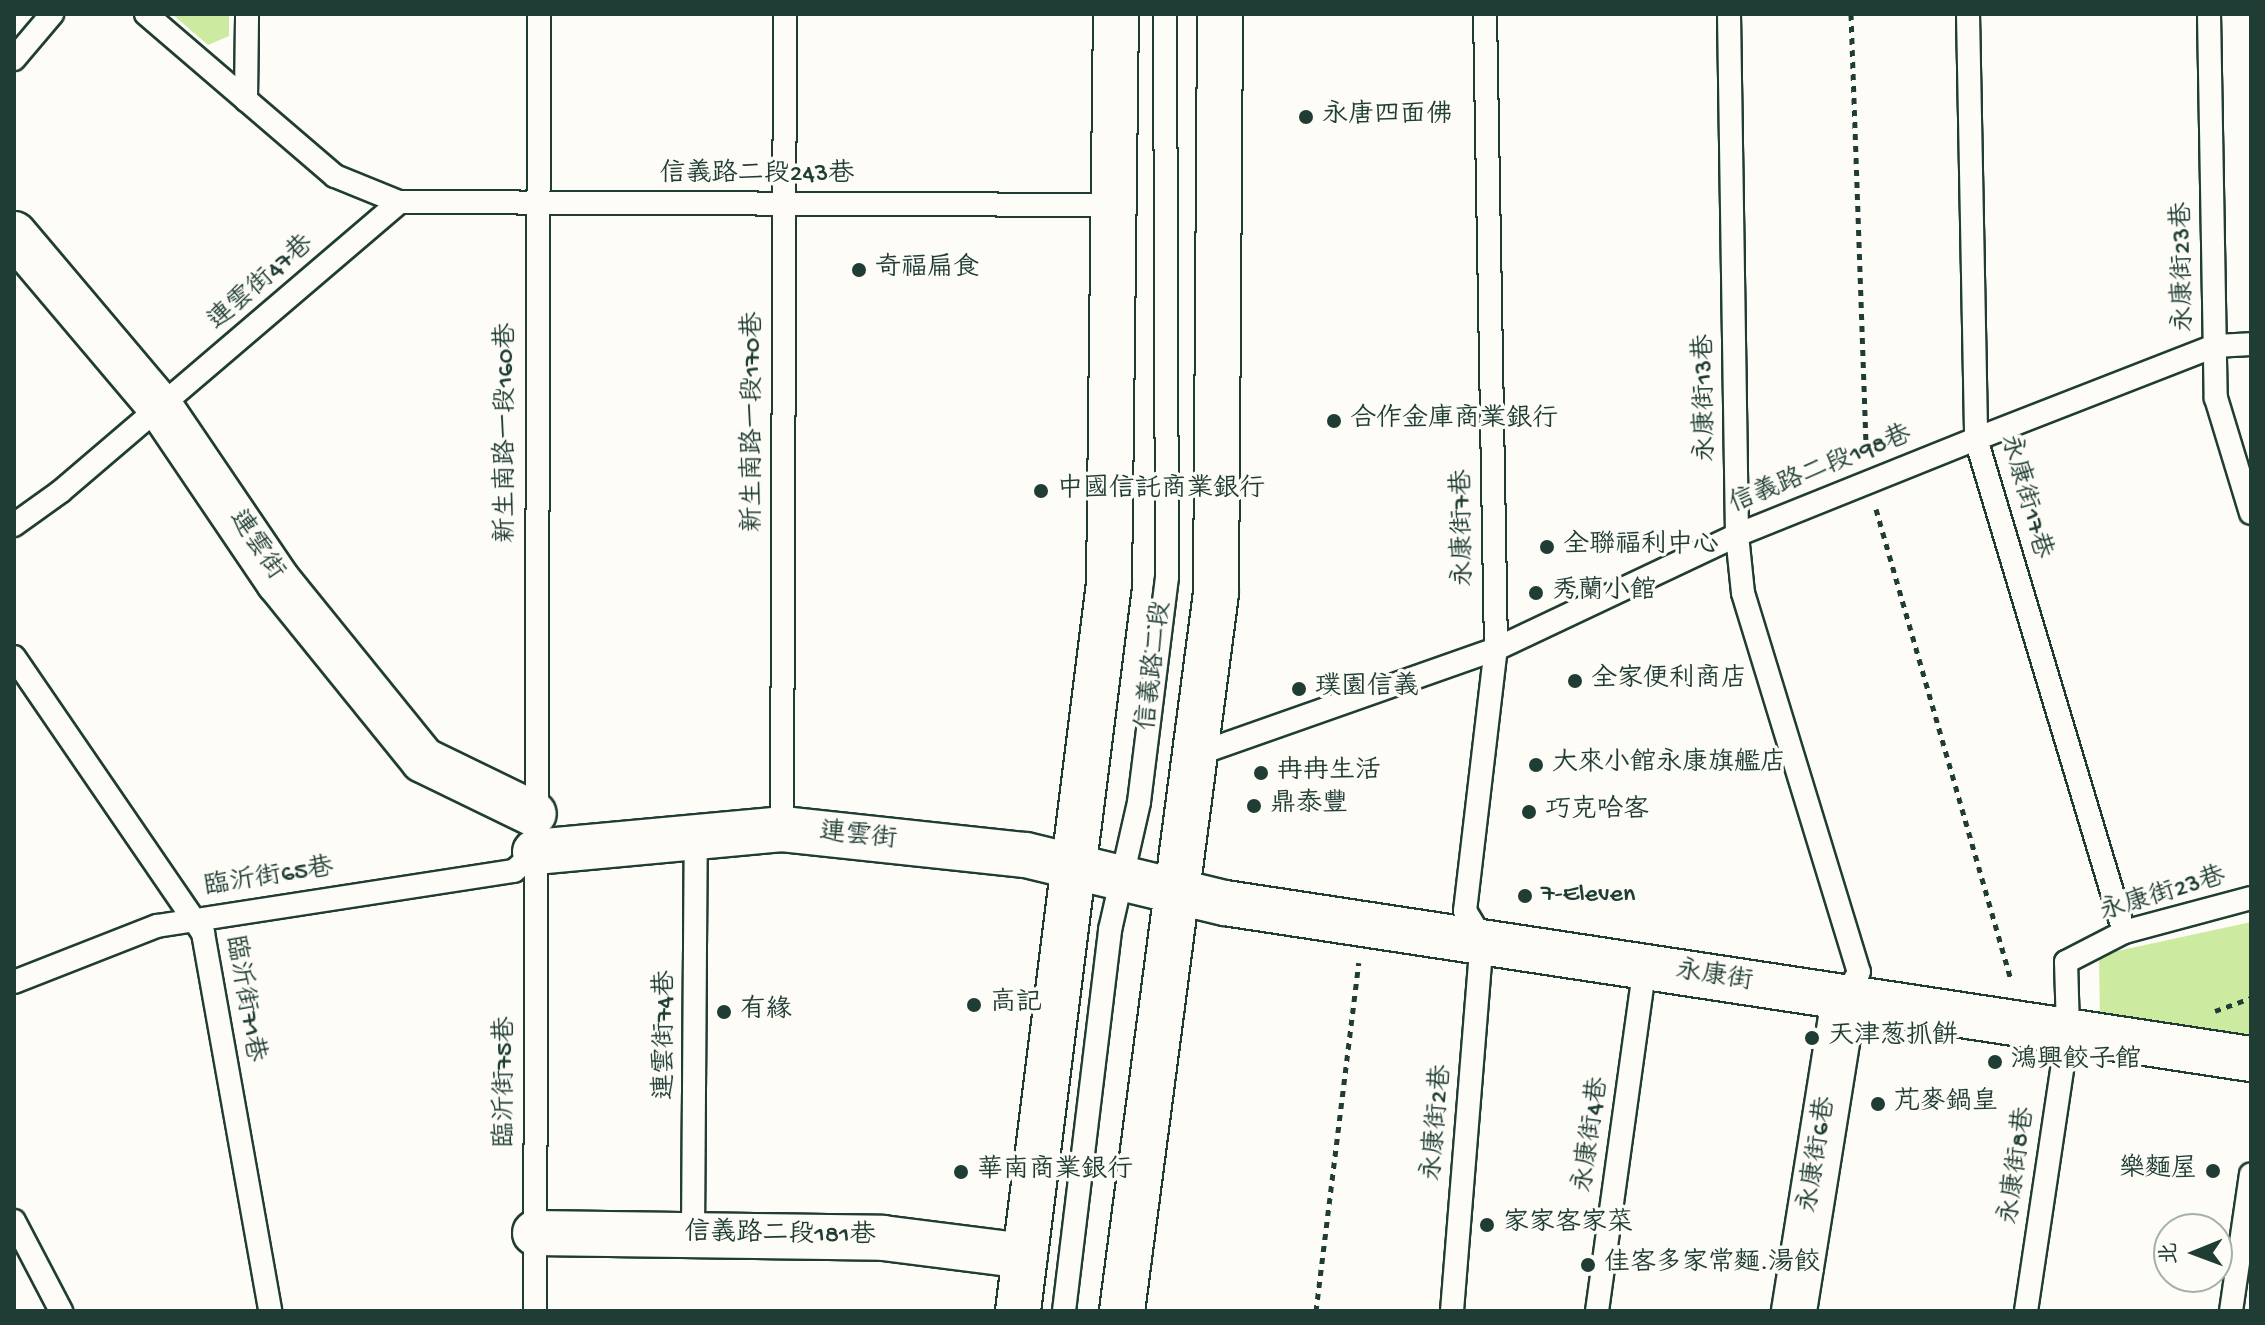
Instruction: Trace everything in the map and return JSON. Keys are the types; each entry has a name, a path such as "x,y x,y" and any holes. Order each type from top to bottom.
{"street":[{"path":"1018,1311 1109,584 1116,14"},
{"name":"信義路二段","path":"1122,1311 1216,593 1220,14"},
{"name":"連雲街","path":"14,234 161,408 279,582 423,760 534,833 696,837 782,829 1026,855 1177,893"},
{"name":"永康街","path":"1177,893 1482,939 1844,999 2022,1022 2251,1059"},
{"name":"永康街6巷","path":"1794,1311 1844,999"},
{"name":"信義路二段181巷","path":"535,1233 883,1238 1025,1256"}],"lane":[{"path":"14,59 52,14"},
{"path":"146,14 335,176 399,202"},
{"path":"246,100 247,14"},
{"name":"新生南路一段160巷","path":"534,833 539,14"},
{"name":"新生南路一段170巷","path":"782,829 785,14"},
{"name":"信義路二段","path":"1064,1311 1120,877 1139,802 1167,577 1165,14"},
{"name":"永康街7巷","path":"1482,939 1465,911 1496,649 1485,14"},
{"name":"永康街13巷","path":"1729,14 1737,535 1743,593 1859,972 1844,999"},
{"name":"永康街17巷","path":"1968,14 1976,439 2124,932"},
{"name":"永康街23巷","path":"2209,14 2216,398 2251,513"},
{"name":"信義路二段243巷","path":"399,202 1115,205"},
{"name":"連雲街47巷","path":"14,525 161,408 399,202"},
{"name":"信義路二段198巷","path":"1195,755 1496,649 1737,535 1976,439 2215,346 2251,344"},
{"name":"臨沂街71巷","path":"14,657 197,919 270,1311"},
{"name":"臨沂街65巷","path":"14,982 157,926 514,871 534,833"},
{"name":"臨沂街75巷","path":"534,833 535,1311"},
{"name":"連雲街74巷","path":"693,1234 696,837"},
{"name":"永康街23巷","path":"2068,1029 2066,962 2124,932 2251,898"},
{"name":"永康街2巷","path":"1452,1311 1482,939"},
{"name":"永康街4巷","path":"1597,1311 1645,967"},
{"name":"永康街8巷","path":"2026,1311 2068,1029"},
{"path":"2231,1311 2251,1174"},
{"path":"14,1221 61,1311"}],"path":[{"path":"1851,14 1867,482 2022,1022"},
{"path":"1316,1311 1365,921"}],"green space":[{"path":"172,14 229,14 229,36 208,45"},
{"path":"2251,922 2251,1041 2100,1018 2099,955"}],"place":[{"name":"永唐四面佛","path":"1306,117"},
{"name":"奇福扁食","path":"859,270"},
{"name":"合作金庫商業銀行","path":"1334,421"},
{"name":"中國信託商業銀行","path":"1041,491"},
{"name":"全聯福利中心","path":"1547,547"},
{"name":"秀蘭小館","path":"1536,593"},
{"name":"全家便利商店","path":"1575,681"},
{"name":"璞園信義","path":"1299,689"},
{"name":"大來小館永康旗艦店","path":"1536,765"},
{"name":"冉冉生活","path":"1261,773"},
{"name":"鼎泰豐","path":"1254,806"},
{"name":"巧克哈客","path":"1529,812"},
{"name":"7-Eleven","path":"1525,896"},
{"name":"高記","path":"974,1005"},
{"name":"有緣","path":"724,1012"},
{"name":"天津葱抓餅","path":"1812,1038"},
{"name":"鴻興餃子館","path":"1995,1062"},
{"name":"芃麥鍋皇","path":"1878,1104"},
{"name":"樂麵屋","path":"2213,1171"},
{"name":"華南商業銀行","path":"961,1172"},
{"name":"家家客家菜","path":"1487,1225"},
{"name":"佳客多家常麵.湯餃","path":"1588,1265"}]}
